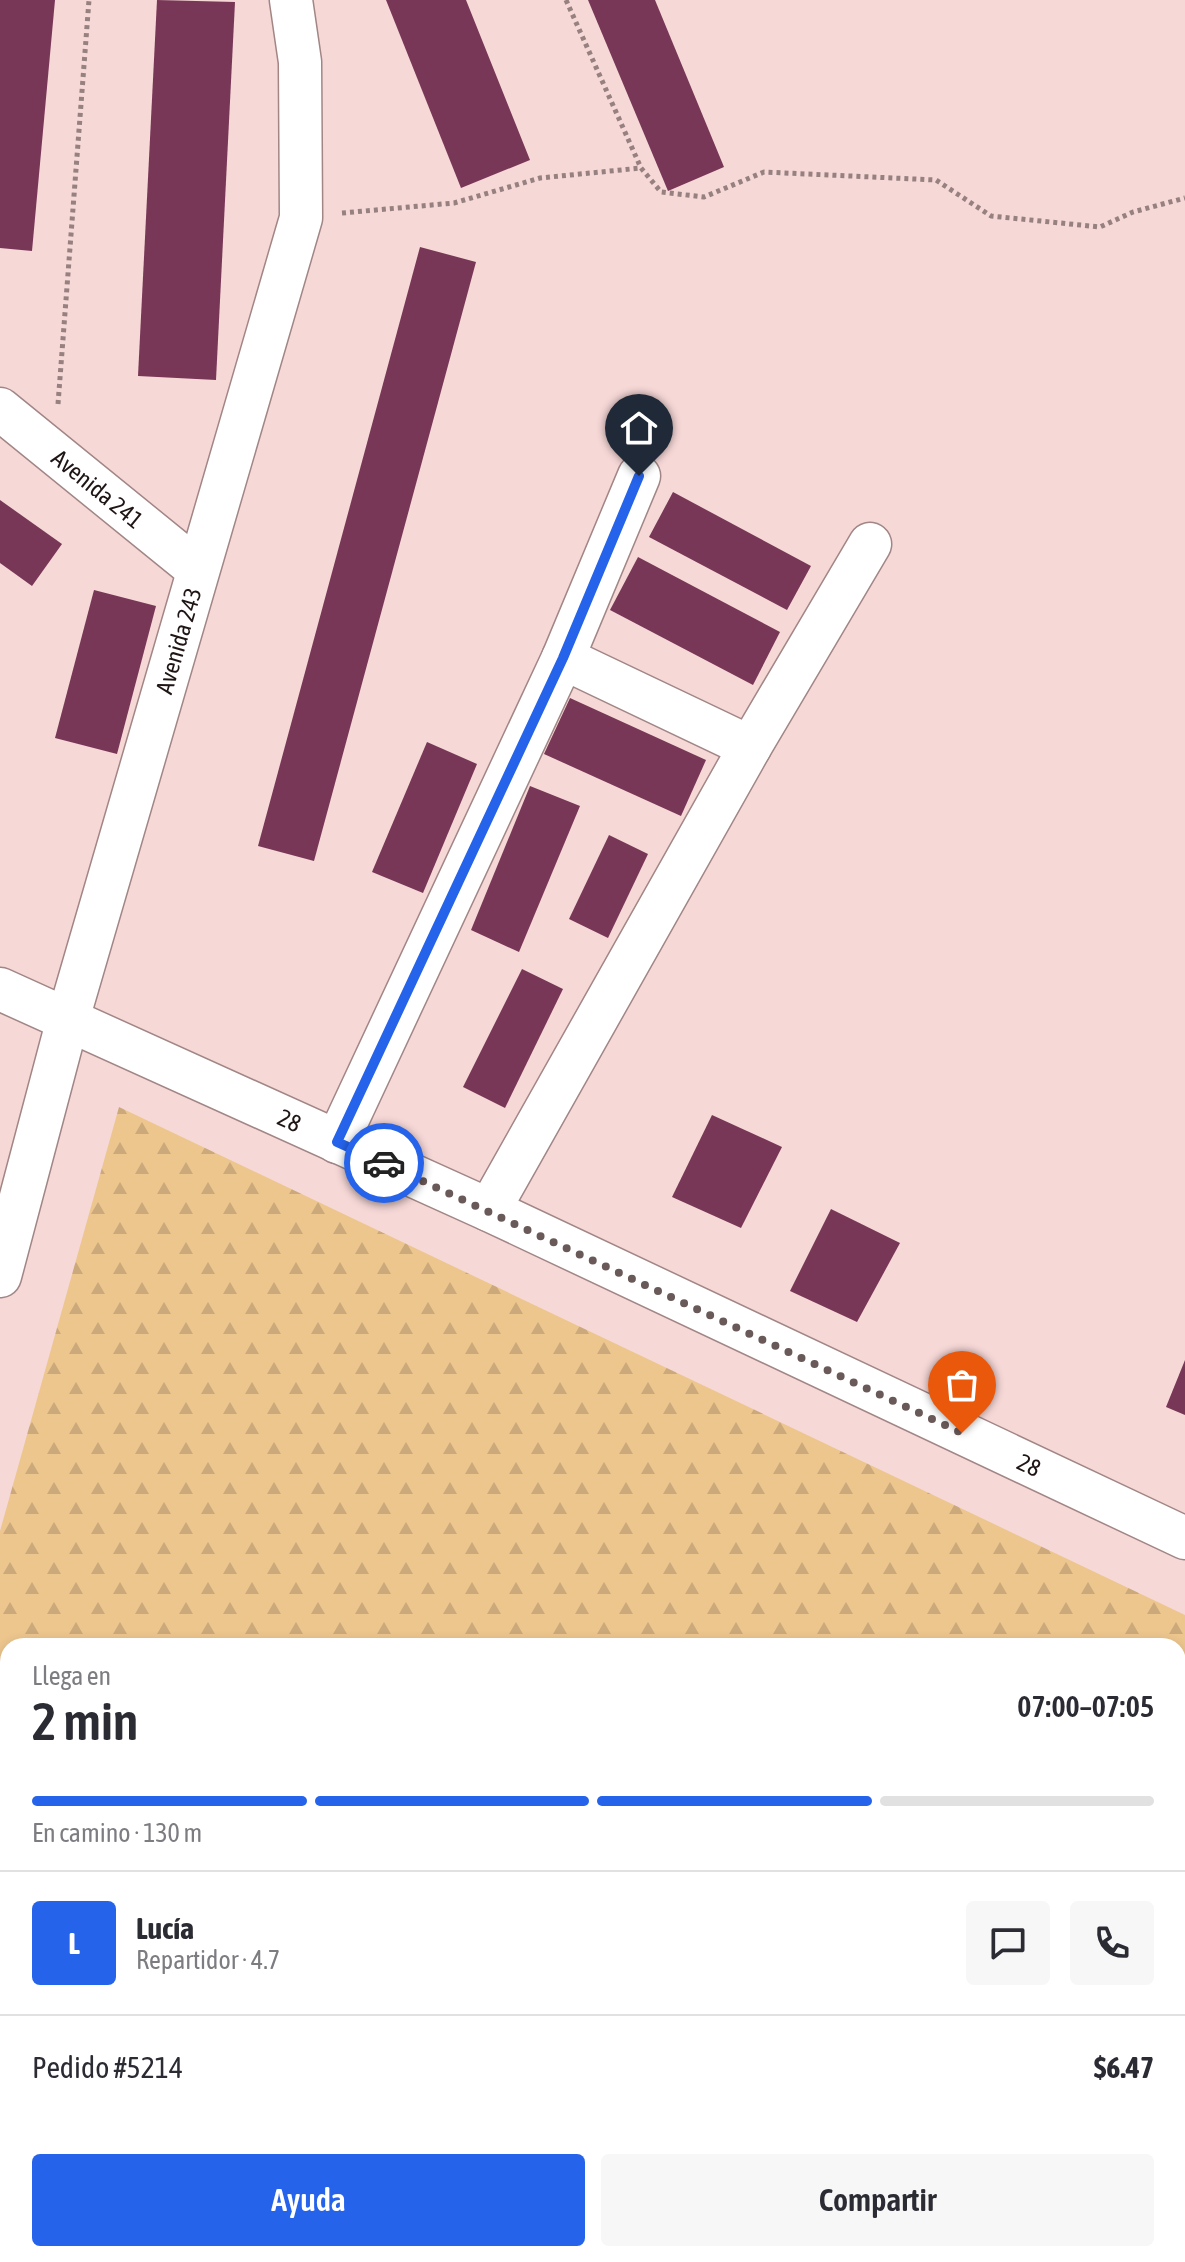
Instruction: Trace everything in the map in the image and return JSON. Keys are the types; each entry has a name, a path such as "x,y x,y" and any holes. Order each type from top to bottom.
{"street":[{"name":"Avenida 243","path":"0,1276 68,1019 301,218 300,62 291,0"},
{"name":"Avenida 241","path":"0,409 197,569"},
{"path":"337,1142 563,658 639,476"},
{"path":"489,1210 750,747 870,544"},
{"path":"563,658 750,747"},
{"name":"28","path":"0,989 489,1210 1185,1538"}],"path":[{"path":"54,453 89,0"},
{"path":"566,0 641,168 661,192 704,197 764,172 936,180 991,216 1100,227 1133,212 1185,198"},
{"path":"301,218 388,207 454,203 540,178 641,168"}],"green space":[{"path":"119,1107 1185,1615 1185,1638 0,1638 0,1531"}],"building":[{"path":"0,0 55,0 32,251 0,248"},
{"path":"157,0 235,2 216,380 138,376"},
{"path":"386,0 466,0 530,160 461,188"},
{"path":"588,0 655,0 724,167 668,191"},
{"path":"420,247 476,262 314,861 258,846"},
{"path":"673,492 811,566 787,610 649,537"},
{"path":"0,500 62,544 32,586 0,563"},
{"path":"638,557 780,632 753,685 610,610"},
{"path":"94,590 156,606 117,754 55,738"},
{"path":"570,698 706,760 681,816 544,754"},
{"path":"427,742 477,764 423,893 372,872"},
{"path":"530,786 580,806 519,952 471,930"},
{"path":"609,835 648,854 608,938 569,919"},
{"path":"522,969 563,989 505,1108 463,1087"},
{"path":"712,1115 782,1147 741,1228 672,1197"},
{"path":"831,1209 900,1243 857,1322 790,1291"},
{"path":"1185,1360 1185,1415 1166,1407"}],"way so far":[{"path":"384,1163 962,1433"}],"route":[{"path":"384,1163 337,1142 563,658 639,476"}]}
